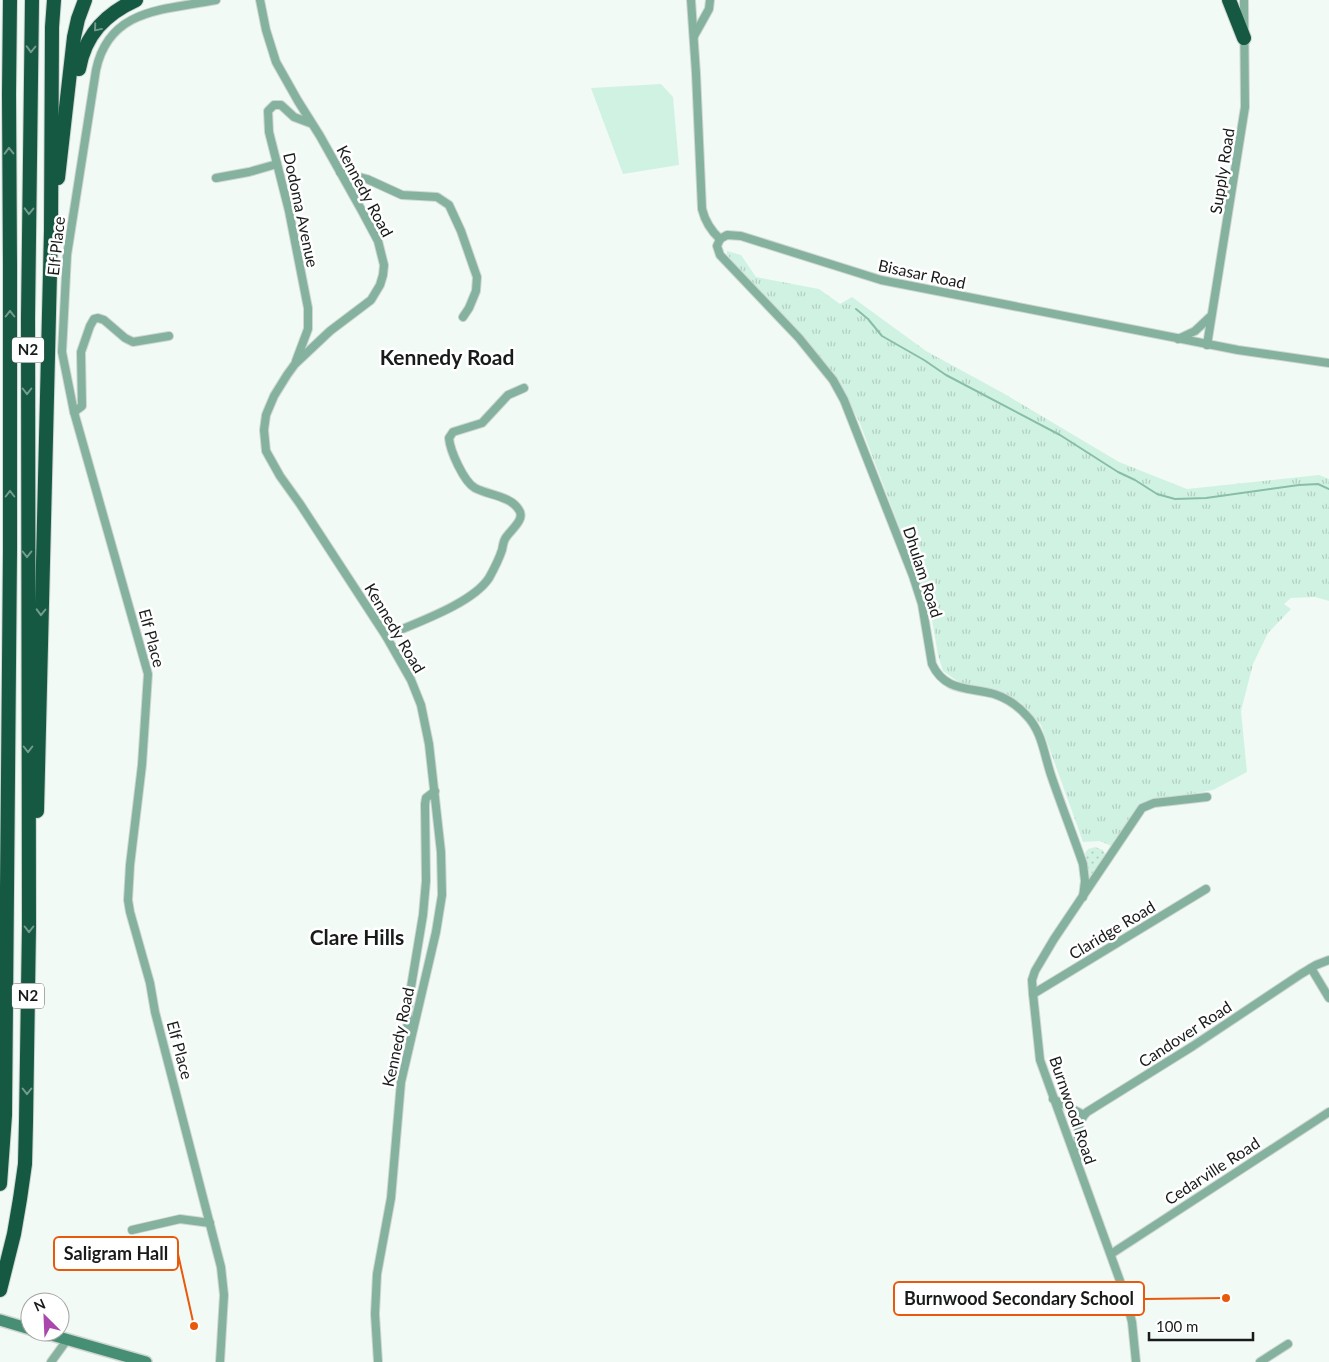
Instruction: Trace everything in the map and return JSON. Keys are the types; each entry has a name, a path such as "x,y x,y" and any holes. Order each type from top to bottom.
{"highway":[{"name":"N2","path":"0,1184 5,1115 10,0"},
{"name":"N2","path":"0,1290 14,1234 25,1164 28,892 27,377 32,0"},
{"path":"28,892 34,876 37,856 43,514 51,231 52,27 54,0"},
{"path":"51,231 74,37 85,0"},
{"path":"60,162 64,153 82,55 89,37 110,14 136,0"},
{"path":"1229,0 1244,38"},
{"path":"0,623 8,665"}],"street":[{"name":"Elf Place","path":"216,0 162,10 134,18 120,27 105,43 98,60 67,256 62,352 74,412 148,674 142,765 130,865 129,907 219,1258 224,1288 220,1362"},
{"name":"Kennedy Road","path":"260,0 266,30 276,62 310,123 320,136 378,241 384,265 384,275 371,300 330,331 295,364 274,396 266,415 264,430 266,450 280,476 386,636 411,680 421,705 429,744 442,867 442,895 436,932 409,1041 401,1082 391,1198 377,1274 375,1314 378,1362"},
{"path":"691,0 702,209 706,223 720,239"},
{"path":"694,37 709,9 710,0"},
{"name":"Supply Road","path":"1207,345 1245,107 1244,0"},
{"name":"Dodoma Avenue","path":"295,364 308,329 308,308 299,257 267,114 269,108 274,105 281,105 294,117 310,123"},
{"path":"216,178 277,164"},
{"path":"340,172 367,179 402,195 437,197 449,205 461,231 477,277 476,292 463,317"},
{"name":"Bisasar Road","path":"720,239 726,235 740,236 881,280 1207,345 1329,363"},
{"name":"Dhulam Road","path":"720,239 717,246 720,255 823,366 844,400 914,576 922,604 931,656 936,673 951,685 996,694 1012,703 1033,722 1039,732 1048,765 1083,864 1085,881 1083,897"},
{"path":"1178,339 1199,328 1212,315"},
{"path":"74,412 82,406 81,352 94,320 98,318 104,320 125,338 133,342 169,336"},
{"path":"386,636 469,597 482,587 493,571 504,539 517,524 521,514 520,511 506,500 476,489 471,485 454,457 449,438 453,432 482,423 508,395 524,388"},
{"path":"409,1041 406,1032 409,999 423,915 426,881 425,804 426,798 435,791"},
{"name":"Burnwood Road","path":"1136,1362 1129,1307 1053,1099 1039,1053 1032,980 1035,971 1142,808 1154,803 1207,797"},
{"name":"Claridge Road","path":"1032,994 1206,890"},
{"name":"Candover Road","path":"1084,1115 1311,968 1329,960"},
{"path":"1311,968 1329,998"},
{"path":"1053,1099 1084,1115 1079,1126 1077,1162"},
{"name":"Cedarville Road","path":"1111,1254 1329,1112"},
{"path":"132,1230 184,1219 210,1223"},
{"path":"0,1320 20,1326"},
{"path":"70,1341 146,1362"},
{"path":"51,1362 66,1342"},
{"path":"1260,1362 1288,1344"}],"green space":[{"path":"661,84 673,97 679,165 623,174 591,88"},
{"path":"727,251 741,255 756,277 819,289 840,304 852,297 926,351 1003,393 1119,462 1187,489 1319,475 1329,479 1329,601 1315,597 1291,598 1284,604 1291,609 1268,633 1253,664 1241,711 1247,772 1213,790 1148,802 1141,807 1111,846 1100,841 1083,842 1041,725 1021,703 1003,693 960,683 943,671 938,655 930,608 859,421 834,376 735,265"},
{"path":"1095,847 1103,850 1106,856 1090,880 1085,853 1088,849"}],"waterway":[{"path":"856,309 868,319 882,336 946,375 1060,435 1157,494 1175,499 1206,498 1299,485 1318,484 1329,489"}],"place":[{"name":"Burnwood Secondary School","path":"1226,1298"},
{"name":"Saligram Hall","path":"194,1326"}],"district":[{"name":"Kennedy Road","path":"447,358"},
{"name":"Clare Hills","path":"357,938"}]}
